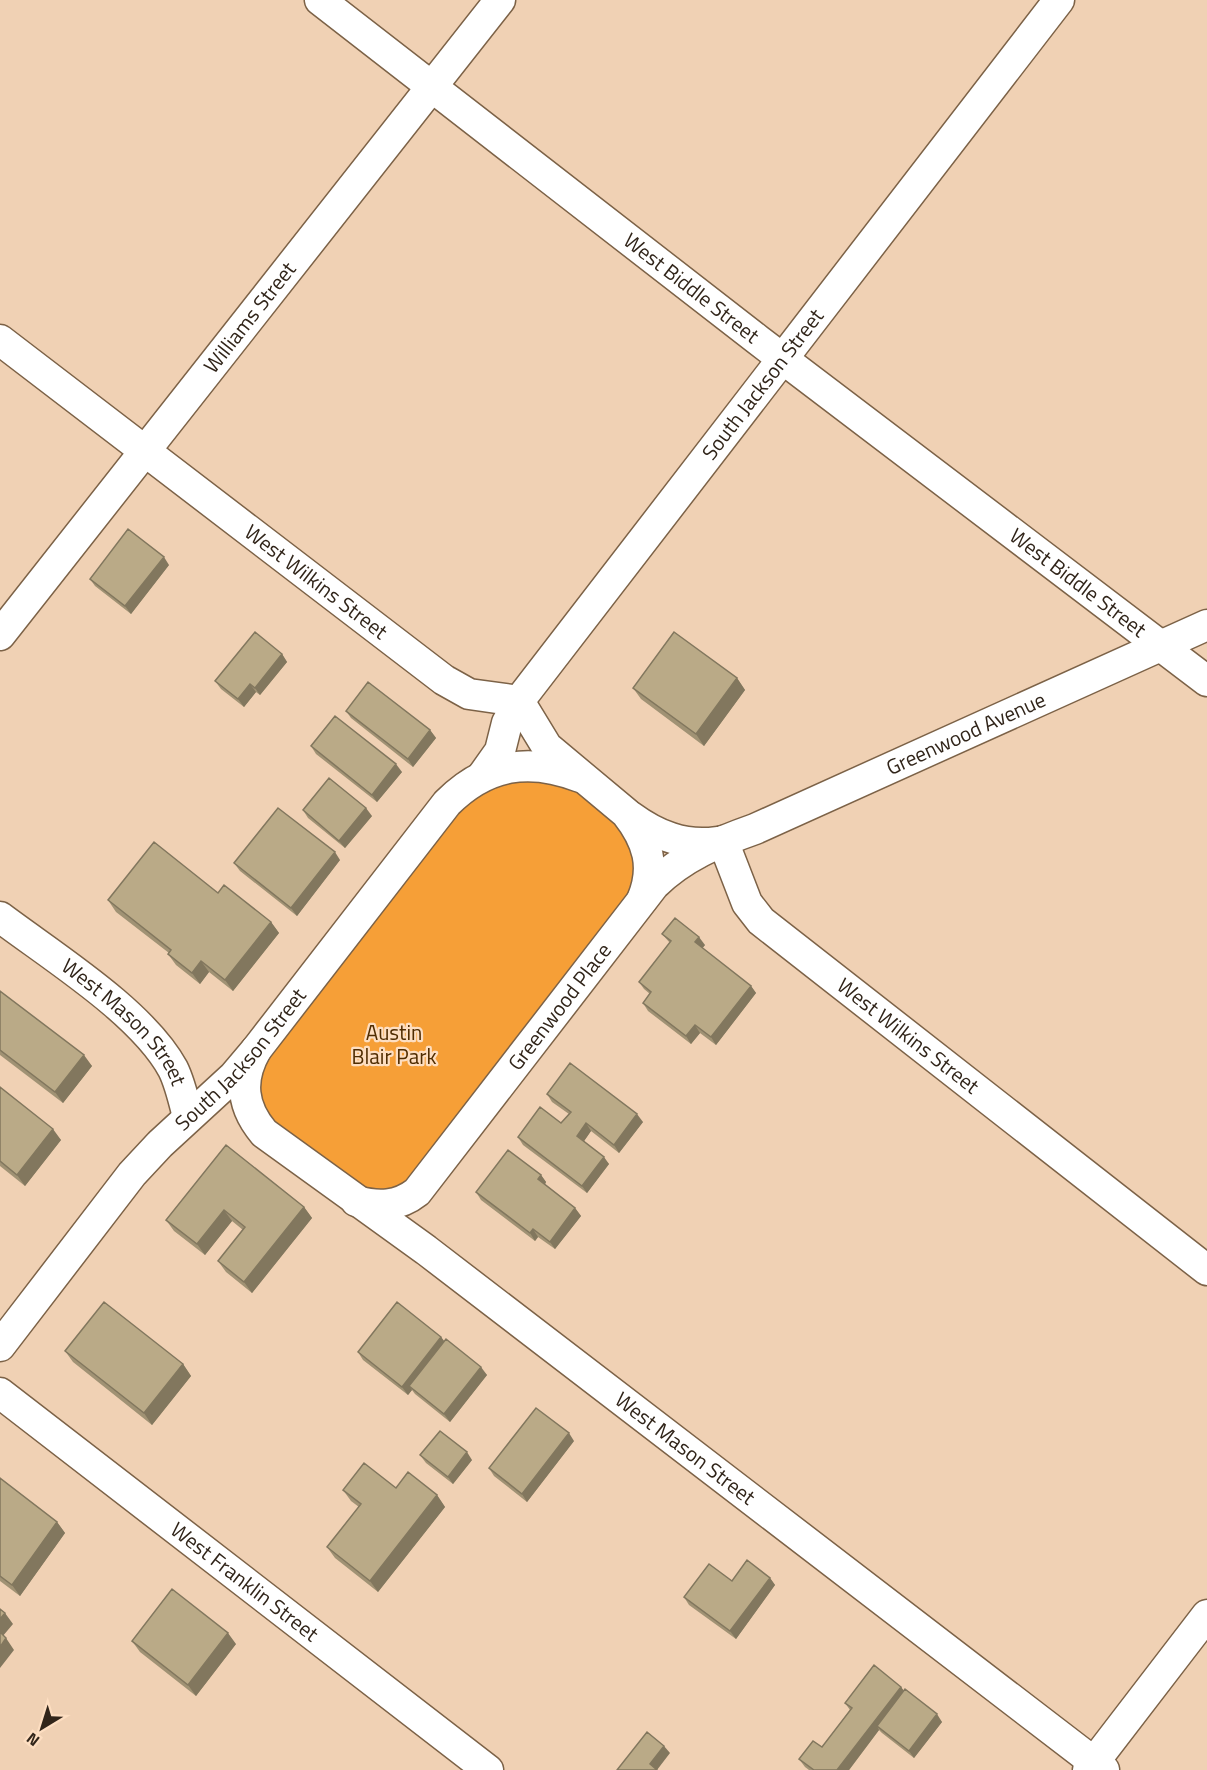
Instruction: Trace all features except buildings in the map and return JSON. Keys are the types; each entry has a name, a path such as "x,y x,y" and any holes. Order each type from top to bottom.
{"street":[{"name":"West Biddle Street","path":"320,0 782,358 1207,681"},
{"name":"Williams Street","path":"0,634 500,0"},
{"name":"South Jackson Street","path":"483,775 500,751 507,723 519,701 1059,0"},
{"name":"West Wilkins Street","path":"0,340 444,680 469,694 519,701"},
{"name":"Greenwood Avenue","path":"723,841 755,829 1207,625"},
{"path":"519,701 547,747 580,777 652,831 673,839 698,842 723,841"},
{"name":"South Jackson Street","path":"0,1346 132,1174 188,1117 234,1076 256,1050 447,803 470,782 483,775 509,767 526,766 560,770 580,777"},
{"path":"626,813 643,837 650,864 650,880 641,902"},
{"name":"West Wilkins Street","path":"723,841 747,903 761,921 1207,1270"},
{"name":"Greenwood Place","path":"355,1201 372,1205 395,1204 417,1192 664,875 723,841"},
{"name":"West Mason Street","path":"0,917 144,1030 174,1071 188,1117 203,1114 223,1115 246,1122 264,1133 355,1201 426,1250 1095,1767"},
{"name":"West Mason Street","path":"256,1050 245,1069 246,1096 254,1119 264,1133"},
{"path":"417,1192 413,1212 416,1228 426,1250"},
{"name":"West Franklin Street","path":"0,1393 489,1770"},
{"path":"1095,1767 1207,1615"}],"green space":[{"name":"Austin Blair Park","path":"580,777 650,864 395,1204 264,1133 256,1050 470,782"}]}
